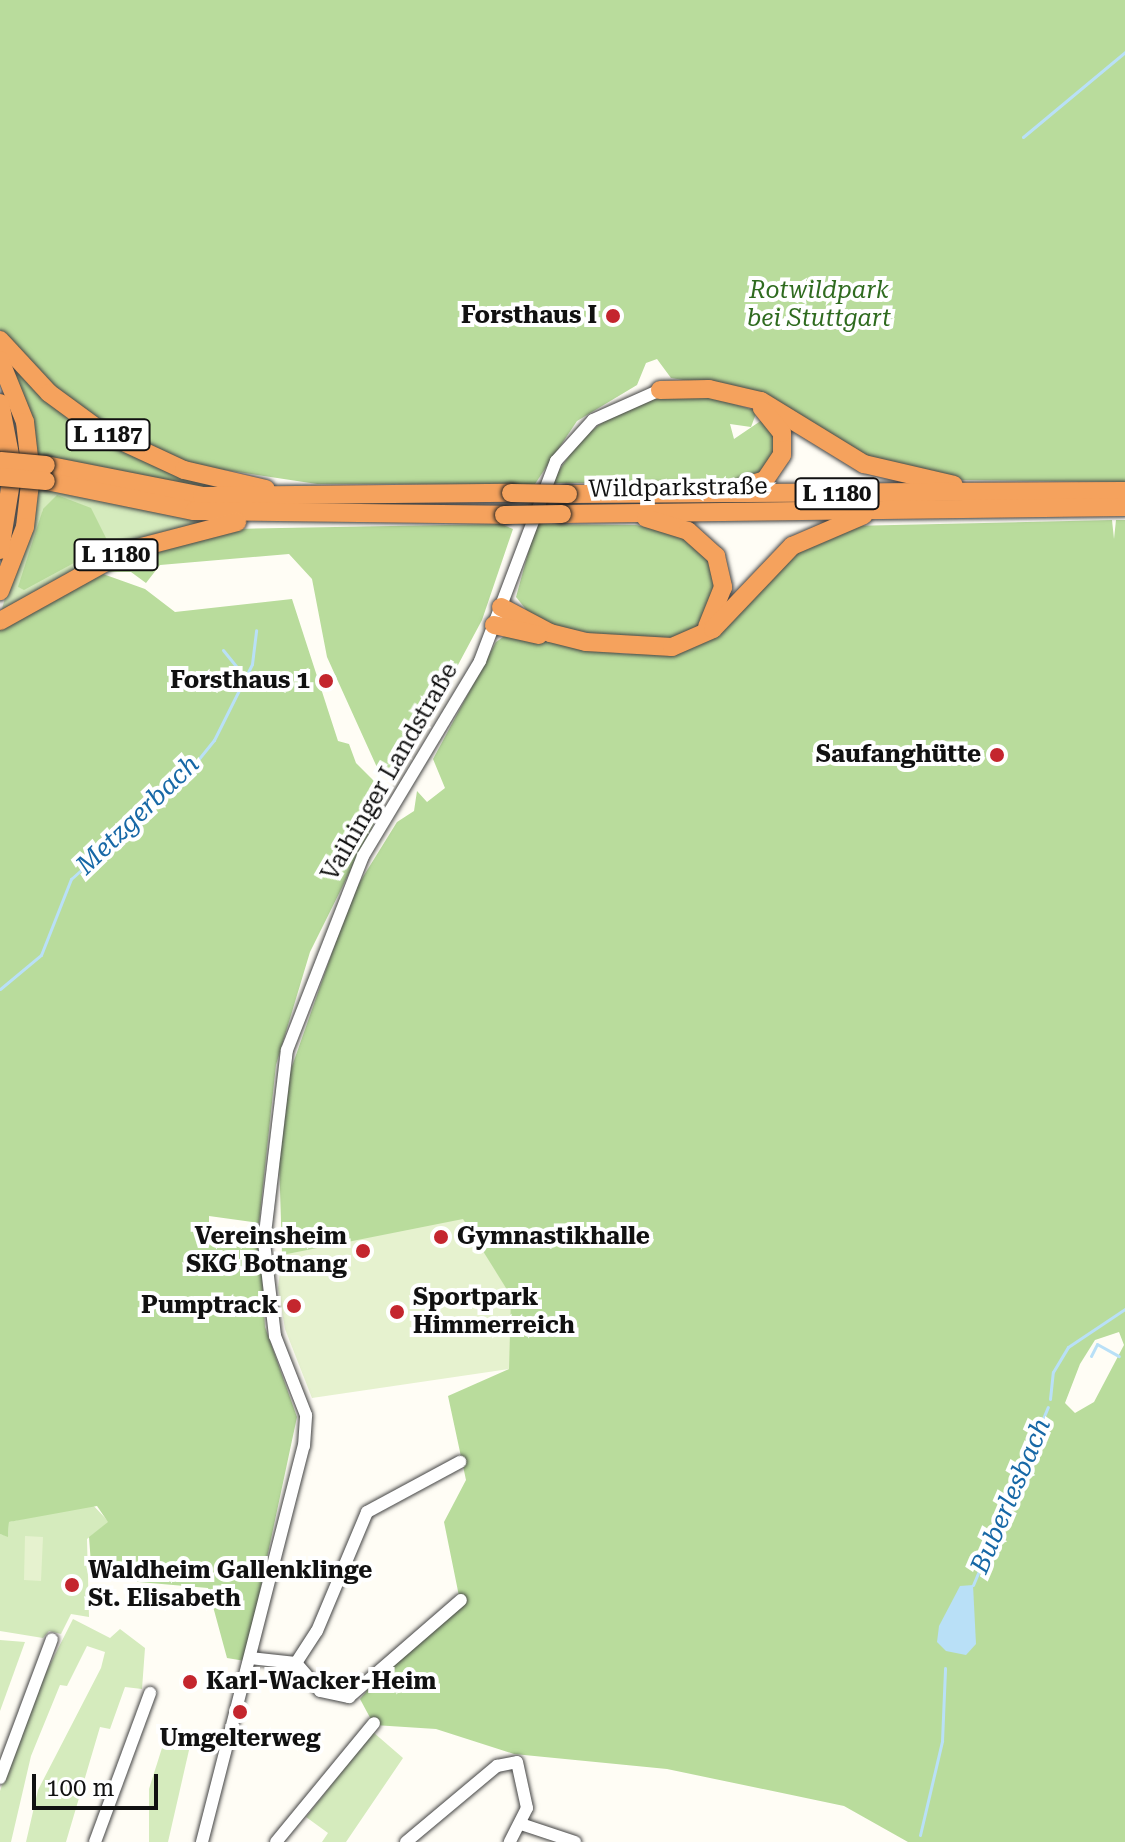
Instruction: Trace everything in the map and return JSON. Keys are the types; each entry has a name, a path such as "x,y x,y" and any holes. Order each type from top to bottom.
{"highway":[{"name":"L 1187","path":"0,340 49,393 102,432 184,470 280,495"},
{"name":"L 1187","path":"0,360 25,422 31,475 25,527 0,591"},
{"name":"L 1180","path":"660,390 709,389 750,399 864,464 989,492"},
{"name":"L 1180","path":"685,495 754,486 780,462 782,433 750,399"},
{"path":"0,403 13,470 0,550"},
{"name":"L 1180","path":"1,469 168,492 280,495"},
{"name":"L 1180","path":"46,473 174,509 279,515"},
{"name":"Wildparkstraße","path":"280,495 1125,491"},
{"name":"Wildparkstraße","path":"279,515 1125,507"},
{"name":"L 1180","path":"698,638 792,546 877,508"},
{"name":"L 1180","path":"626,514 688,531 720,564 721,602 698,638"},
{"name":"L 1180","path":"0,621 126,551 279,515"},
{"path":"498,616 550,633 649,649 698,638"}],"street":[{"name":"Vaihinger Landstraße","path":"202,1842 306,1430 275,1336 264,1242 281,1071 343,897 461,696 498,616 546,479 568,443 612,407 660,390"},
{"path":"296,1663 317,1631 367,1512 460,1462"},
{"path":"250,1658 296,1663 320,1691 349,1697 461,1600"},
{"path":"0,1778 52,1639"},
{"path":"95,1842 150,1693"},
{"path":"276,1842 374,1723"},
{"path":"406,1842 497,1766 517,1762 527,1786 521,1824 510,1842"},
{"path":"521,1824 575,1842"}],"green space":[{"name":"Rotwildpark bei Stuttgart","path":"0,0 1125,0 1125,482 963,480 878,462 752,391 671,378 657,359 646,363 637,385 577,421 535,484 317,484 191,465 120,434 55,388 0,330"},
{"path":"4,353 40,393 241,489 206,489 35,456 25,400"},
{"path":"708,396 757,411 751,427 730,424 734,439 762,420 776,431 771,470 735,483 550,483 581,439 612,415 657,398"},
{"path":"36,487 215,520 0,616","holes":["43,509 108,544 19,588 33,557"]},
{"path":"57,495 91,508 109,544 24,590 18,587 43,509"},
{"path":"1112,520 1114,539 1116,520 1125,520 1125,1842 908,1842 844,1806 667,1769 514,1754 436,1729 374,1725 360,1699 404,1647 461,1606 444,1522 466,1480 448,1396 509,1369 282,1255 279,1156 290,1072 353,893 397,822 414,811 417,791 427,802 445,788 433,759 496,642 506,635 625,654 673,654 722,630 787,558 849,526","holes":["1119,1332 1124,1345 1094,1402 1075,1413 1065,1403 1080,1364 1095,1340"]},
{"path":"501,524 513,529 482,620 396,781 380,774 327,657 312,579 289,554 160,565 146,583 131,572 108,572 128,558 231,529"},
{"path":"536,524 636,525 689,536 718,573 711,615 683,639 632,642 536,622 516,597"},
{"path":"103,574 145,589 175,612 292,599 338,741 349,744 356,763 388,795 310,952 276,1065 259,1223 209,1216 209,1241 260,1239 265,1327 297,1417 245,1661 227,1658 208,1588 92,1578 89,1537 108,1522 97,1506 9,1522 8,1537 0,1534 0,629"},
{"name":"Sportpark Himmerreich","path":"463,1219 511,1296 509,1369 312,1398 285,1329 278,1288 282,1255"},
{"path":"91,1503 109,1522 87,1539 89,1617 71,1614 61,1634 49,1631 43,1638 0,1631 0,1534 8,1536 9,1522"},
{"path":"25,1536 43,1537 41,1581 24,1580"},
{"path":"73,1619 110,1638 120,1629 145,1648 142,1689 125,1687 110,1729 100,1727 66,1842 26,1842 38,1790 101,1668 105,1652 87,1646 67,1686 60,1685 31,1756 11,1842 0,1842 0,1791 27,1710"},
{"path":"0,1640 25,1642 0,1711"},
{"path":"168,1729 192,1737 168,1842 149,1842 149,1789"},
{"path":"373,1732 403,1758 346,1842 322,1842 328,1833 306,1817"}],"water":[{"path":"973,1585 976,1644 966,1655 946,1651 937,1642 939,1626 960,1586"}],"waterway":[{"path":"1023,137 1125,52"},
{"name":"Metzgerbach","path":"0,989 41,955 71,879 180,782 214,740 252,664 256,630"},
{"path":"223,650 246,678"},
{"name":"Buberlesbach","path":"1050,1399 1053,1372 1068,1347 1125,1309"},
{"path":"1091,1356 1097,1344 1119,1356"},
{"name":"Buberlesbach","path":"973,1585 1048,1407"},
{"name":"Buberlesbach","path":"920,1835 942,1741 945,1668"}],"place":[{"name":"Forsthaus I","path":"613,316"},
{"name":"Forsthaus 1","path":"326,681"},
{"name":"Saufanghütte","path":"997,755"},
{"name":"Gymnastikhalle","path":"441,1237"},
{"name":"Vereinsheim SKG Botnang","path":"363,1251"},
{"name":"Pumptrack","path":"294,1306"},
{"name":"Sportpark Himmerreich","path":"397,1312"},
{"name":"Waldheim Gallenklinge St. Elisabeth","path":"72,1585"},
{"name":"Karl-Wacker-Heim","path":"190,1682"},
{"name":"Umgelterweg","path":"240,1712"}]}
